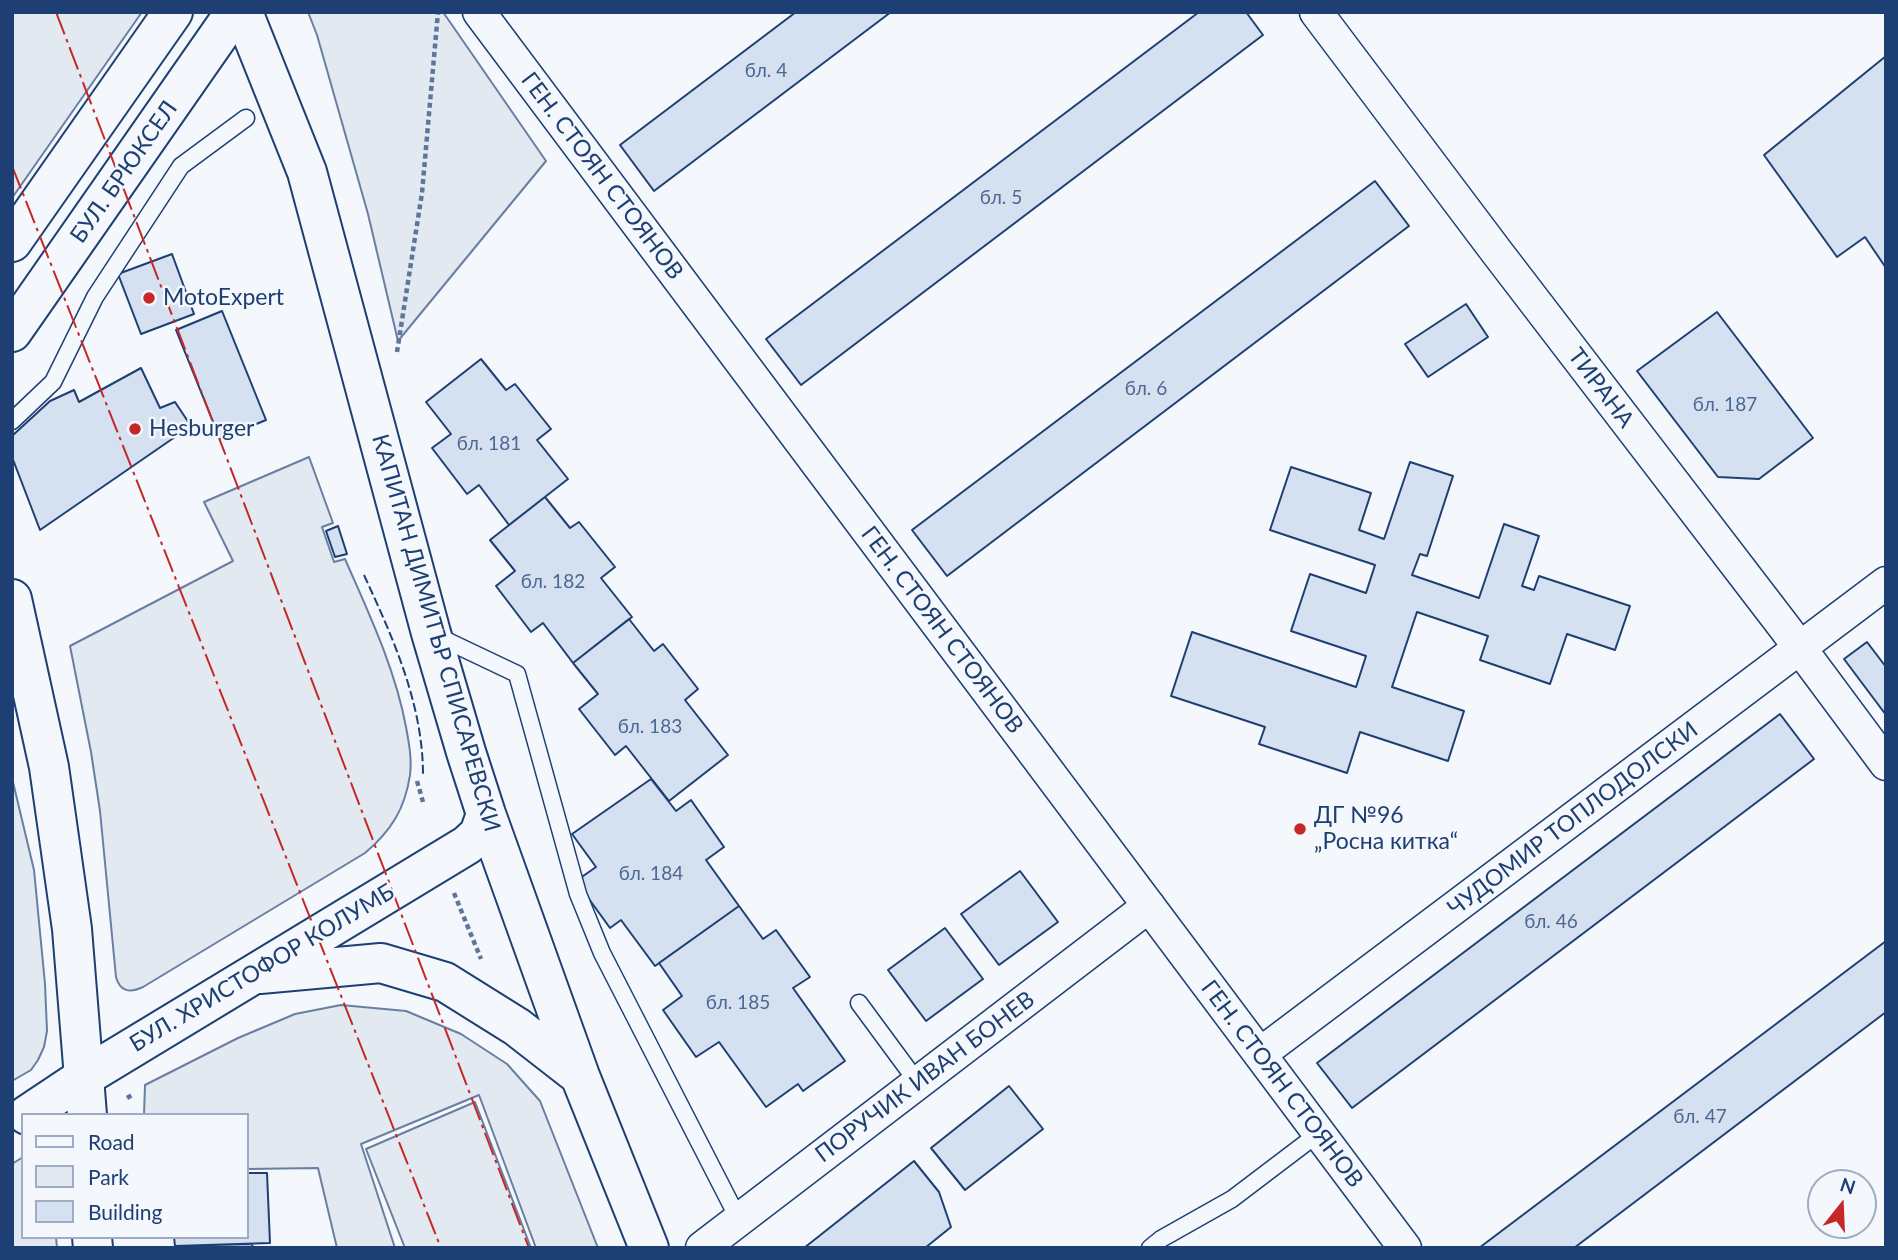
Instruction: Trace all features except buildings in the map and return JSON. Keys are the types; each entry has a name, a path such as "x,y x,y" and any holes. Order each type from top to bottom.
{"street":[{"path":"12,242 173,12"},
{"name":"БУЛ. БРЮКСЕЛ","path":"12,332 235,12"},
{"name":"КАПИТАН ДИМИТЪР СПИСАРЕВСКИ","path":"243,12 307,172 432,633 486,814 580,1076 649,1248"},
{"name":"ГЕН. СТОЯН СТОЯНОВ","path":"479,12 1405,1248"},
{"name":"ТИРАНА","path":"1316,12 1886,764"},
{"name":"ЧУДОМИР ТОПЛОДОЛСКИ","path":"1260,1054 1886,583"},
{"path":"12,599 49,767 72,929 87,1113"},
{"name":"БУЛ. ХРИСТОФОР КОЛУМБ","path":"26,1110 467,845 479,834 486,814"},
{"name":"ПОРУЧИК ИВАН БОНЕВ","path":"702,1248 1149,906"},
{"path":"251,975 381,962 445,982 517,1027 580,1076"}],"lane":[{"path":"12,421 52,382 95,296 181,166 246,118"},
{"path":"432,633 517,674 578,894 602,953 739,1220"},
{"path":"859,1003 918,1083"},
{"path":"1150,1248 1232,1199 1319,1133"}],"path":[{"path":"397,352 422,193 438,12"},
{"path":"417,781 424,802"},
{"path":"454,891 483,963"}],"green space":[{"path":"12,12 142,12 12,198"},
{"path":"308,12 443,12 546,161 398,341 368,214"},
{"path":"309,457 333,523 322,527 334,562 345,559 380,642 401,705 410,757 410,775 405,798 389,828 365,853 143,987 126,990 120,986 116,977 100,811 70,646 233,561 204,502"},
{"path":"12,778 34,870 47,1031 44,1047 31,1070 12,1081"},
{"path":"341,1005 406,1011 461,1034 507,1064 540,1101 598,1248 536,1248 479,1095 361,1144 395,1248 337,1248 318,1168 248,1169 248,1113 144,1113 145,1085 238,1038 295,1014"},
{"path":"475,1102 531,1248 405,1248 366,1149"},
{"path":"21,1158 21,1239 56,1239 57,1248 12,1248 12,1164"}],"fence":[{"path":"364,575 395,647 412,697 422,749 423,775"}],"power":[{"path":"56,12 529,1248"},
{"path":"12,166 441,1248"}],"place":[{"name":"MotoExpert","path":"149,298"},
{"name":"Hesburger","path":"135,429"},
{"name":"ДГ №96 „Росна китка“","path":"1300,829"}]}
